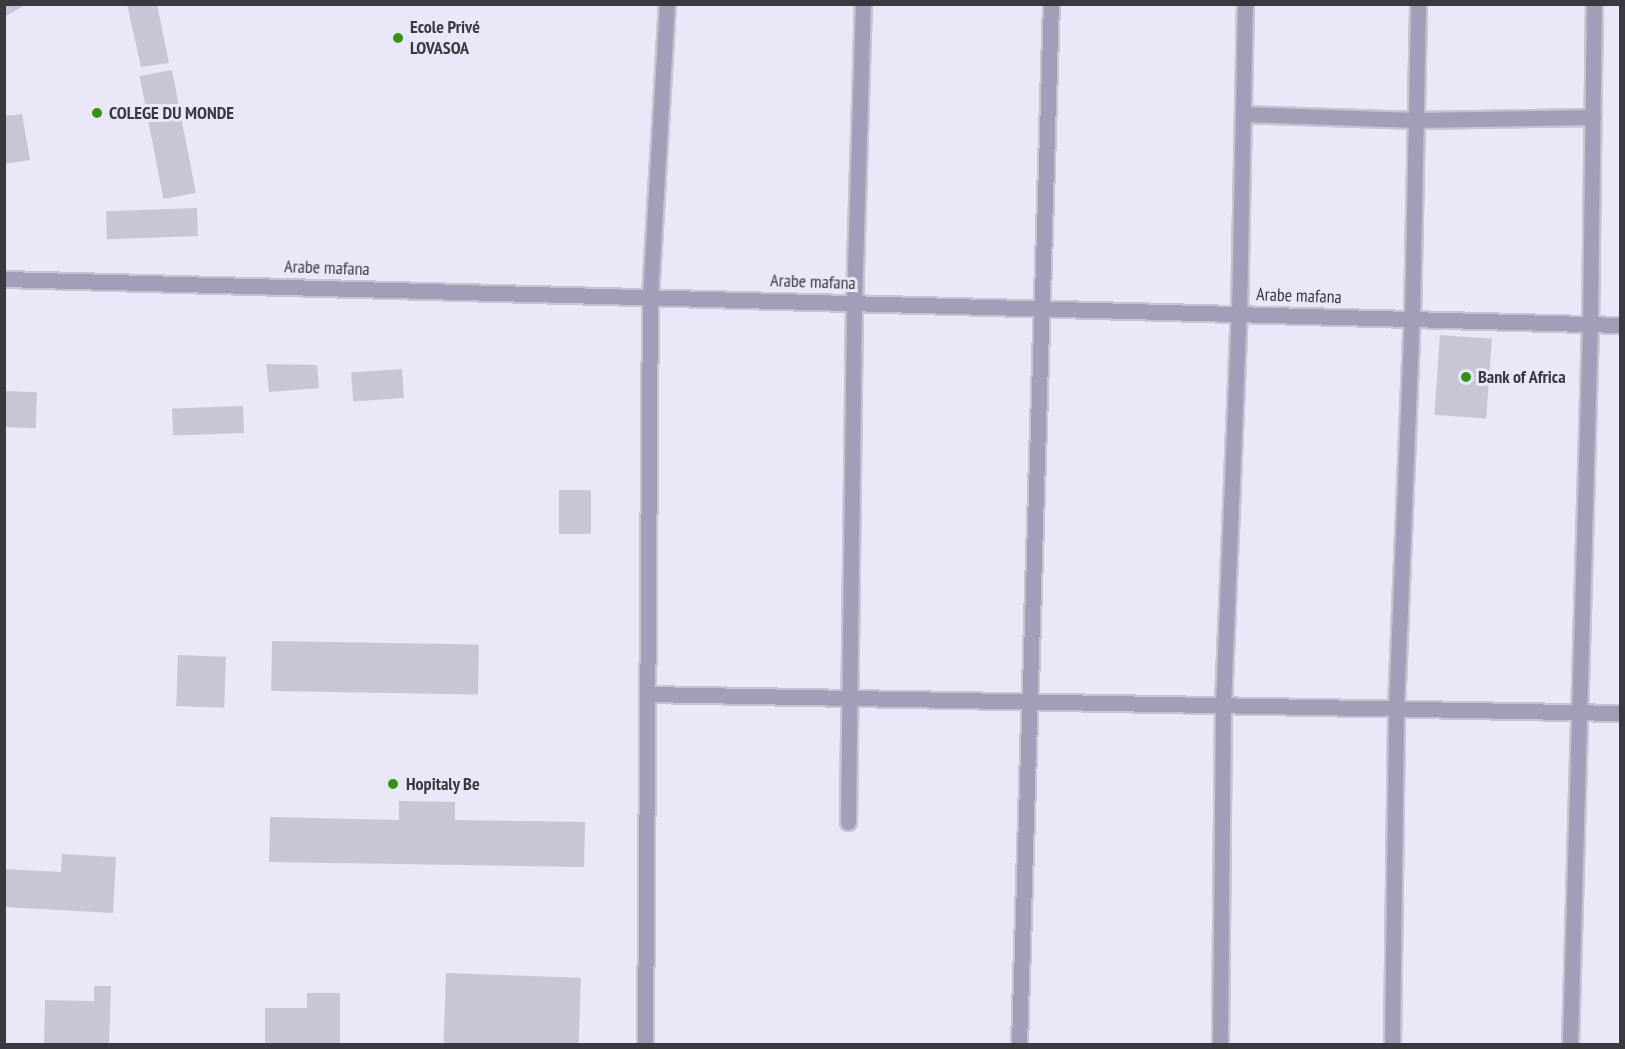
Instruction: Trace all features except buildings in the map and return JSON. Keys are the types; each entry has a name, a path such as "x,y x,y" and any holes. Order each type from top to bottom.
{"street":[{"path":"645,1044 650,297 667,4"},
{"path":"848,822 854,303 863,4"},
{"path":"1019,1044 1051,4"},
{"path":"1220,1044 1223,705 1239,314 1245,4"},
{"path":"1392,1044 1396,709 1412,319 1418,4"},
{"path":"1570,1044 1590,324 1594,4"},
{"path":"1243,114 1415,120 1593,117"},
{"name":"Arabe mafana","path":"4,279 1620,325"},
{"path":"647,694 1620,713"}],"place":[{"name":"Ecole Privé LOVASOA","path":"398,38"},
{"name":"COLEGE DU MONDE","path":"97,113"},
{"name":"Bank of Africa","path":"1466,377"},
{"name":"Hopitaly Be","path":"393,784"}]}
